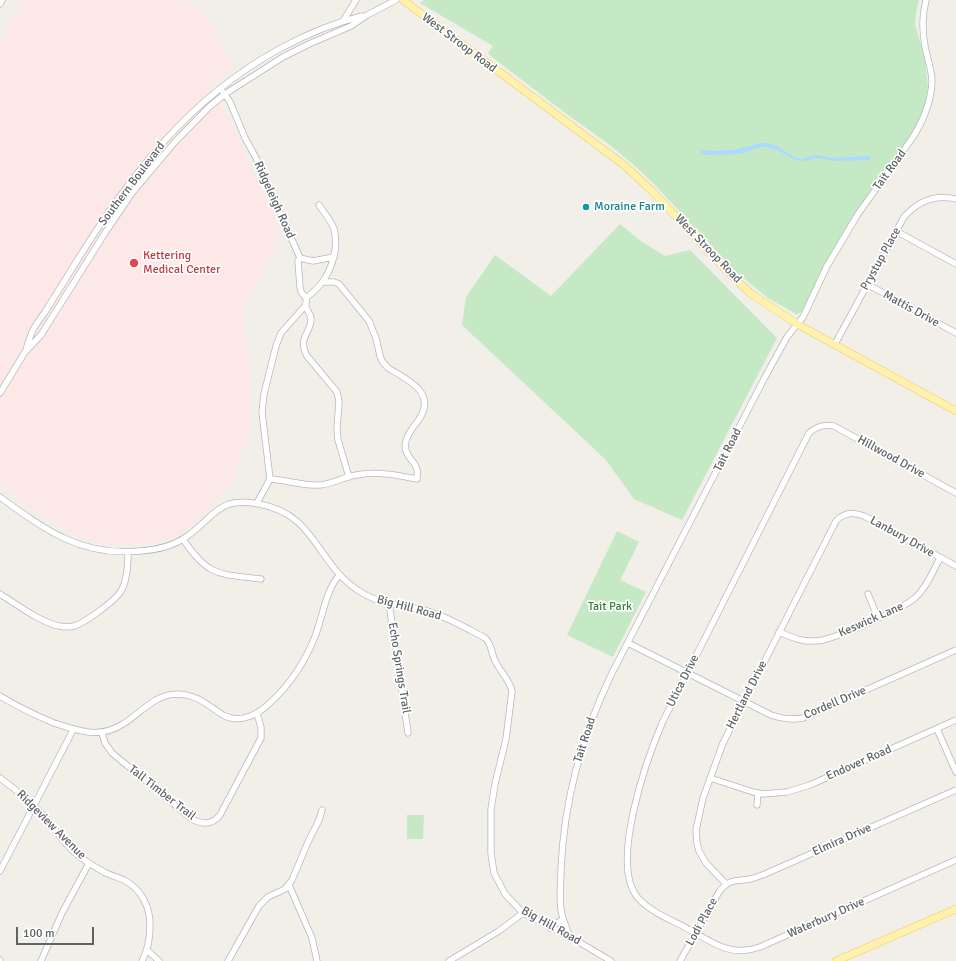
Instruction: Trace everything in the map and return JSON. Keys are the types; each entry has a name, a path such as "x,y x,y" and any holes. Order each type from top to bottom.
{"main road":[{"name":"West Stroop Road","path":"403,0 624,165 653,192 738,282 766,304 798,324 956,410"},
{"path":"836,961 956,909"}],"street":[{"path":"0,4 2,0"},
{"path":"342,21 356,0"},
{"name":"Southern Boulevard","path":"25,352 41,335 104,233 132,193 174,143 209,107 225,94 283,57 351,26 367,15 396,0"},
{"name":"Tait Road","path":"570,938 563,919 560,900 565,824 578,760 594,714 605,688 765,377 788,337 803,317 827,266 843,238 864,204 913,137 926,111 930,99 932,82 923,35 923,16 926,0"},
{"name":"Southern Boulevard","path":"0,393 25,352 33,330 121,194 145,162 189,114 219,88 256,62 299,38 342,21 367,15"},
{"name":"Ridgeleigh Road","path":"219,88 230,102 245,138 281,211 300,258"},
{"name":"Prystup Place","path":"835,344 904,217 914,207 929,199 946,197 956,199"},
{"path":"306,298 323,282 330,270 336,243 333,227 319,205"},
{"path":"896,231 956,264"},
{"path":"334,257 318,261 300,258 298,261 301,292 306,298 306,306 310,313 311,320 303,341 304,351 337,392 339,401 337,429 338,440 349,477"},
{"path":"270,479 318,485 376,472 417,479 417,470 408,457 405,447 409,434 422,413 424,401 422,392 414,384 385,365 380,356 376,338 369,320 339,284 334,282 323,282"},
{"name":"Mattis Drive","path":"867,284 956,333"},
{"path":"257,503 270,479 263,422 262,407 264,394 278,338 306,306"},
{"name":"Hillwood Drive","path":"825,425 834,426 956,493"},
{"name":"Utica Drive","path":"696,933 649,908 642,902 633,890 630,883 627,866 633,813 645,769 663,721 687,672 806,437 813,429 825,425"},
{"name":"Big Hill Road","path":"0,497 59,537 100,550 128,552 162,547 183,539 225,505 237,502 257,503 278,509 297,521 318,545 340,575 354,588 368,597 428,611 442,616 485,638 490,643 496,662 510,686 512,697 506,739 495,784 491,809 491,853 494,873 505,894 523,913 611,961"},
{"name":"Lanbury Drive","path":"847,514 852,513 864,516 956,566"},
{"name":"Hertland Drive","path":"726,884 706,863 696,843 698,816 710,778 723,743 829,533 839,518 847,514"},
{"path":"183,539 195,557 209,568 229,576 261,579"},
{"path":"0,594 48,623 59,626 75,626 88,619 119,594 125,581 128,552"},
{"name":"Keswick Lane","path":"779,632 804,641 820,641 878,618 906,605 916,597 925,586 940,558"},
{"path":"0,696 31,713 73,730 88,733 102,733 115,729 151,702 164,696 171,695 184,695 199,699 224,715 232,718 242,718 257,714 271,702 287,684 307,654 320,623 329,591 333,583 340,575"},
{"path":"868,594 878,618"},
{"name":"Echo Springs Trail","path":"389,603 408,734"},
{"name":"Cordell Drive","path":"628,643 777,718 790,720 803,718 956,650"},
{"name":"Tall Timber Trail","path":"102,733 105,743 112,753 192,819 208,824 220,815 259,742 261,727 257,714"},
{"name":"Endover Road","path":"710,778 758,794 771,794 796,790 956,720"},
{"path":"937,729 956,772"},
{"path":"0,871 73,730"},
{"name":"Ridgeview Avenue","path":"0,778 44,816 72,850 89,864 129,883 144,899 149,911 150,920 147,950 142,961"},
{"name":"Elmira Drive","path":"726,884 735,880 749,880 765,874 956,790"},
{"path":"757,805 758,794"},
{"path":"228,961 259,906 268,897 289,885 319,820 322,810"},
{"name":"Waterbury Drive","path":"696,933 728,950 737,951 753,949 956,860"},
{"path":"41,961 62,914 89,864"},
{"name":"Lodi Place","path":"680,961 719,892 726,884"},
{"path":"289,885 312,938 317,961"},
{"path":"448,961 499,931 523,913"},
{"path":"550,928 563,919"},
{"path":"147,950 159,961"}],"shaded area":[{"name":"Kettering Medical Center","path":"21,0 177,0 201,10 235,68 224,74 208,87 221,106 233,129 278,225 278,238 273,251 248,298 243,316 251,372 251,426 234,476 213,504 191,527 175,537 148,544 100,543 73,534 21,500 0,482 0,43 6,35"}],"green space":[{"path":"424,0 919,0 915,24 924,55 928,86 926,100 921,116 913,133 843,232 803,310 796,314 768,298 735,271 652,182 628,160 492,57 488,53 493,46 420,3"},
{"path":"620,224 642,242 665,256 690,250 777,338 682,520 634,499 606,460 462,325 466,297 495,255 551,296"},
{"name":"Tait Park","path":"617,531 639,542 620,580 646,592 613,657 567,635"},
{"path":"407,815 424,815 423,839 407,839"}],"water":[{"path":"760,143 777,146 792,156 801,159 815,155 832,158 871,156 871,158 869,160 833,161 819,158 801,161 767,147 760,147 740,154 705,155 701,152 704,150 733,150"}],"place":[{"name":"Moraine Farm","path":"586,207"},
{"name":"Kettering Medical Center","path":"134,263"}]}
